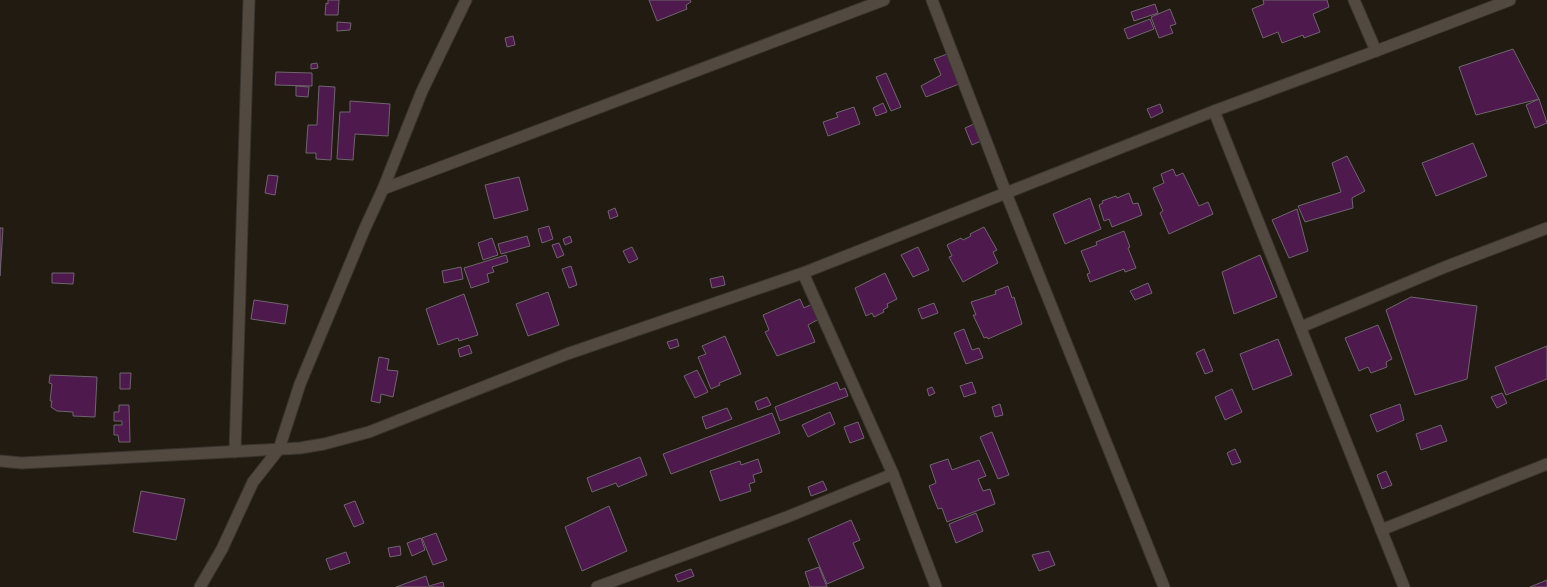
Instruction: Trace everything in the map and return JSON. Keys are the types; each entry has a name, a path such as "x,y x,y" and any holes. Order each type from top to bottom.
{"street":[{"path":"235,452 249,0"},
{"path":"200,587 222,549 253,482 279,449 300,384 365,228 383,189 422,90 466,0"},
{"path":"383,189 884,0"},
{"path":"932,0 1006,193 1164,587"},
{"path":"1354,0 1376,52"},
{"path":"0,461 22,463 279,449 324,444 369,432 566,354 803,273 1214,111 1376,52 1510,0"},
{"path":"1214,111 1404,587"},
{"path":"1301,327 1445,267 1547,228"},
{"path":"803,273 893,474 936,587"},
{"path":"1381,530 1547,464"},
{"path":"597,587 787,517 893,474"}],"building":[{"path":"328,0 339,0 338,15 325,15 326,3 328,4"},
{"path":"649,0 690,0 691,2 686,5 687,9 657,21"},
{"path":"1263,0 1327,0 1329,7 1313,14 1320,32 1304,38 1303,35 1282,43 1278,32 1263,38 1252,9 1264,4"},
{"path":"1155,4 1158,13 1134,21 1131,12"},
{"path":"1170,9 1176,24 1170,26 1173,33 1159,38 1151,17"},
{"path":"1150,19 1154,29 1128,39 1124,29"},
{"path":"337,22 351,23 350,30 337,31"},
{"path":"513,36 515,45 507,47 505,38"},
{"path":"1513,49 1539,99 1476,115 1459,67"},
{"path":"947,54 959,84 926,97 921,86 941,75 934,59"},
{"path":"317,63 318,68 311,69 311,64"},
{"path":"276,72 312,73 312,86 275,85"},
{"path":"886,73 901,107 891,111 876,77"},
{"path":"296,86 309,87 308,97 296,96"},
{"path":"319,86 335,87 331,160 316,159 316,153 306,153 308,125 317,125"},
{"path":"1539,99 1547,123 1535,128 1526,105"},
{"path":"350,101 390,104 388,136 355,134 353,160 337,159 340,112 350,112"},
{"path":"883,103 887,112 876,116 873,108"},
{"path":"1160,104 1163,112 1151,118 1147,109"},
{"path":"854,107 860,124 828,136 823,122 838,117 836,113"},
{"path":"974,124 981,141 972,145 965,128"},
{"path":"1473,143 1487,176 1436,196 1422,163"},
{"path":"1347,156 1365,191 1352,198 1353,208 1305,222 1298,206 1341,192 1332,163"},
{"path":"1173,169 1176,176 1183,173 1199,206 1208,202 1213,214 1169,234 1160,213 1163,211 1153,188 1164,183 1161,174"},
{"path":"268,175 278,176 275,195 265,193"},
{"path":"519,177 528,210 494,219 485,185"},
{"path":"1129,193 1133,204 1138,203 1142,215 1112,227 1109,219 1104,221 1099,205 1103,203 1102,201 1116,196 1117,198"},
{"path":"1090,198 1101,229 1065,244 1053,214"},
{"path":"615,208 618,216 610,219 608,211"},
{"path":"1297,209 1308,251 1289,258 1272,220"},
{"path":"549,226 553,239 542,243 538,229"},
{"path":"984,227 997,250 993,252 998,263 963,282 949,257 952,256 947,245 961,238 963,240 971,236 970,234"},
{"path":"0,228 3,228 0,276"},
{"path":"1124,231 1130,247 1128,248 1136,268 1125,272 1124,269 1090,282 1087,274 1090,273 1081,251 1097,245 1096,242"},
{"path":"527,236 530,246 501,254 498,244"},
{"path":"570,236 572,242 565,245 563,239"},
{"path":"492,238 498,255 483,260 478,243"},
{"path":"559,243 564,255 557,258 552,245"},
{"path":"632,247 638,259 629,263 623,251"},
{"path":"918,247 929,270 913,277 901,255"},
{"path":"506,255 508,262 492,267 494,272 487,274 489,282 471,288 464,268"},
{"path":"1260,255 1277,297 1234,314 1222,272"},
{"path":"571,266 577,285 569,288 562,269"},
{"path":"461,267 463,279 444,283 442,271"},
{"path":"52,273 74,273 73,284 52,283"},
{"path":"885,273 897,299 887,304 888,307 883,310 884,312 874,317 872,313 866,316 855,288"},
{"path":"723,276 725,285 712,288 710,279"},
{"path":"1148,283 1152,293 1135,300 1130,291"},
{"path":"1008,286 1012,298 1014,297 1022,324 988,339 987,337 984,338 973,315 976,315 971,302 996,294 995,291"},
{"path":"548,292 559,325 528,336 516,304"},
{"path":"464,294 478,335 459,341 458,338 438,345 426,309"},
{"path":"1411,297 1477,306 1467,379 1415,395 1386,310"},
{"path":"800,299 804,308 812,304 819,319 808,325 815,342 777,356 765,332 769,330 763,315"},
{"path":"254,300 288,305 285,324 251,319"},
{"path":"934,303 938,313 922,319 918,309"},
{"path":"1378,325 1392,359 1386,362 1387,367 1371,373 1368,367 1359,371 1345,338"},
{"path":"964,329 972,350 979,348 983,358 966,364 954,333"},
{"path":"725,336 741,374 719,383 720,385 711,389 698,357 706,354 702,346"},
{"path":"677,339 679,346 670,349 667,342"},
{"path":"1278,339 1292,375 1253,390 1240,354"},
{"path":"469,345 472,353 460,357 458,349"},
{"path":"1547,346 1547,379 1506,395 1495,367"},
{"path":"1204,349 1213,371 1205,374 1196,353"},
{"path":"379,357 389,359 387,370 398,371 393,397 381,394 380,403 371,401"},
{"path":"697,370 708,392 695,398 684,376"},
{"path":"120,373 131,373 130,389 120,389"},
{"path":"50,375 97,377 95,417 73,416 73,412 57,411 51,407 52,401 50,401 52,384 49,383"},
{"path":"837,382 840,390 845,388 848,396 780,421 775,407"},
{"path":"972,382 976,393 964,397 960,386"},
{"path":"932,387 935,393 929,396 927,389"},
{"path":"1232,389 1242,412 1225,420 1215,397"},
{"path":"1502,393 1507,403 1497,408 1491,397"},
{"path":"767,397 771,405 758,410 755,402"},
{"path":"1000,404 1003,415 995,417 992,407"},
{"path":"1400,404 1404,420 1377,432 1370,415"},
{"path":"119,405 129,405 130,442 119,442 118,435 114,435 114,425 122,425 122,421 114,421 114,412 119,412"},
{"path":"727,408 732,419 706,429 702,417"},
{"path":"830,412 835,424 808,437 802,425"},
{"path":"772,413 780,433 671,474 663,454"},
{"path":"858,422 864,438 850,443 844,427"},
{"path":"1441,425 1447,441 1421,450 1416,434"},
{"path":"992,432 1009,475 998,479 980,437"},
{"path":"1235,449 1241,462 1232,465 1227,453"},
{"path":"640,457 647,475 618,487 616,483 592,492 587,478"},
{"path":"758,459 762,472 753,475 755,482 749,484 751,491 720,501 710,471 740,461 741,465"},
{"path":"948,459 952,470 979,460 986,476 978,479 983,491 990,489 995,504 947,522 942,508 938,509 929,486 936,483 930,465"},
{"path":"1386,471 1392,485 1382,489 1377,475"},
{"path":"823,481 827,490 811,496 808,487"},
{"path":"141,491 185,499 176,540 133,532"},
{"path":"355,501 364,523 354,527 344,505"},
{"path":"609,506 627,551 582,571 565,527"},
{"path":"976,513 983,531 956,543 949,524"},
{"path":"851,520 860,540 853,543 864,568 827,584 808,539"},
{"path":"436,533 447,560 433,565 422,538"},
{"path":"421,538 425,550 412,556 407,543"},
{"path":"400,546 401,555 390,557 388,548"},
{"path":"1049,551 1055,565 1039,571 1032,555"},
{"path":"346,552 350,563 330,570 326,559"},
{"path":"819,567 827,587 810,587 805,572"},
{"path":"691,569 694,576 678,582 675,575"},
{"path":"426,576 429,586 443,582 444,587 396,587"},
{"path":"1547,580 1547,587 1530,587"}]}
